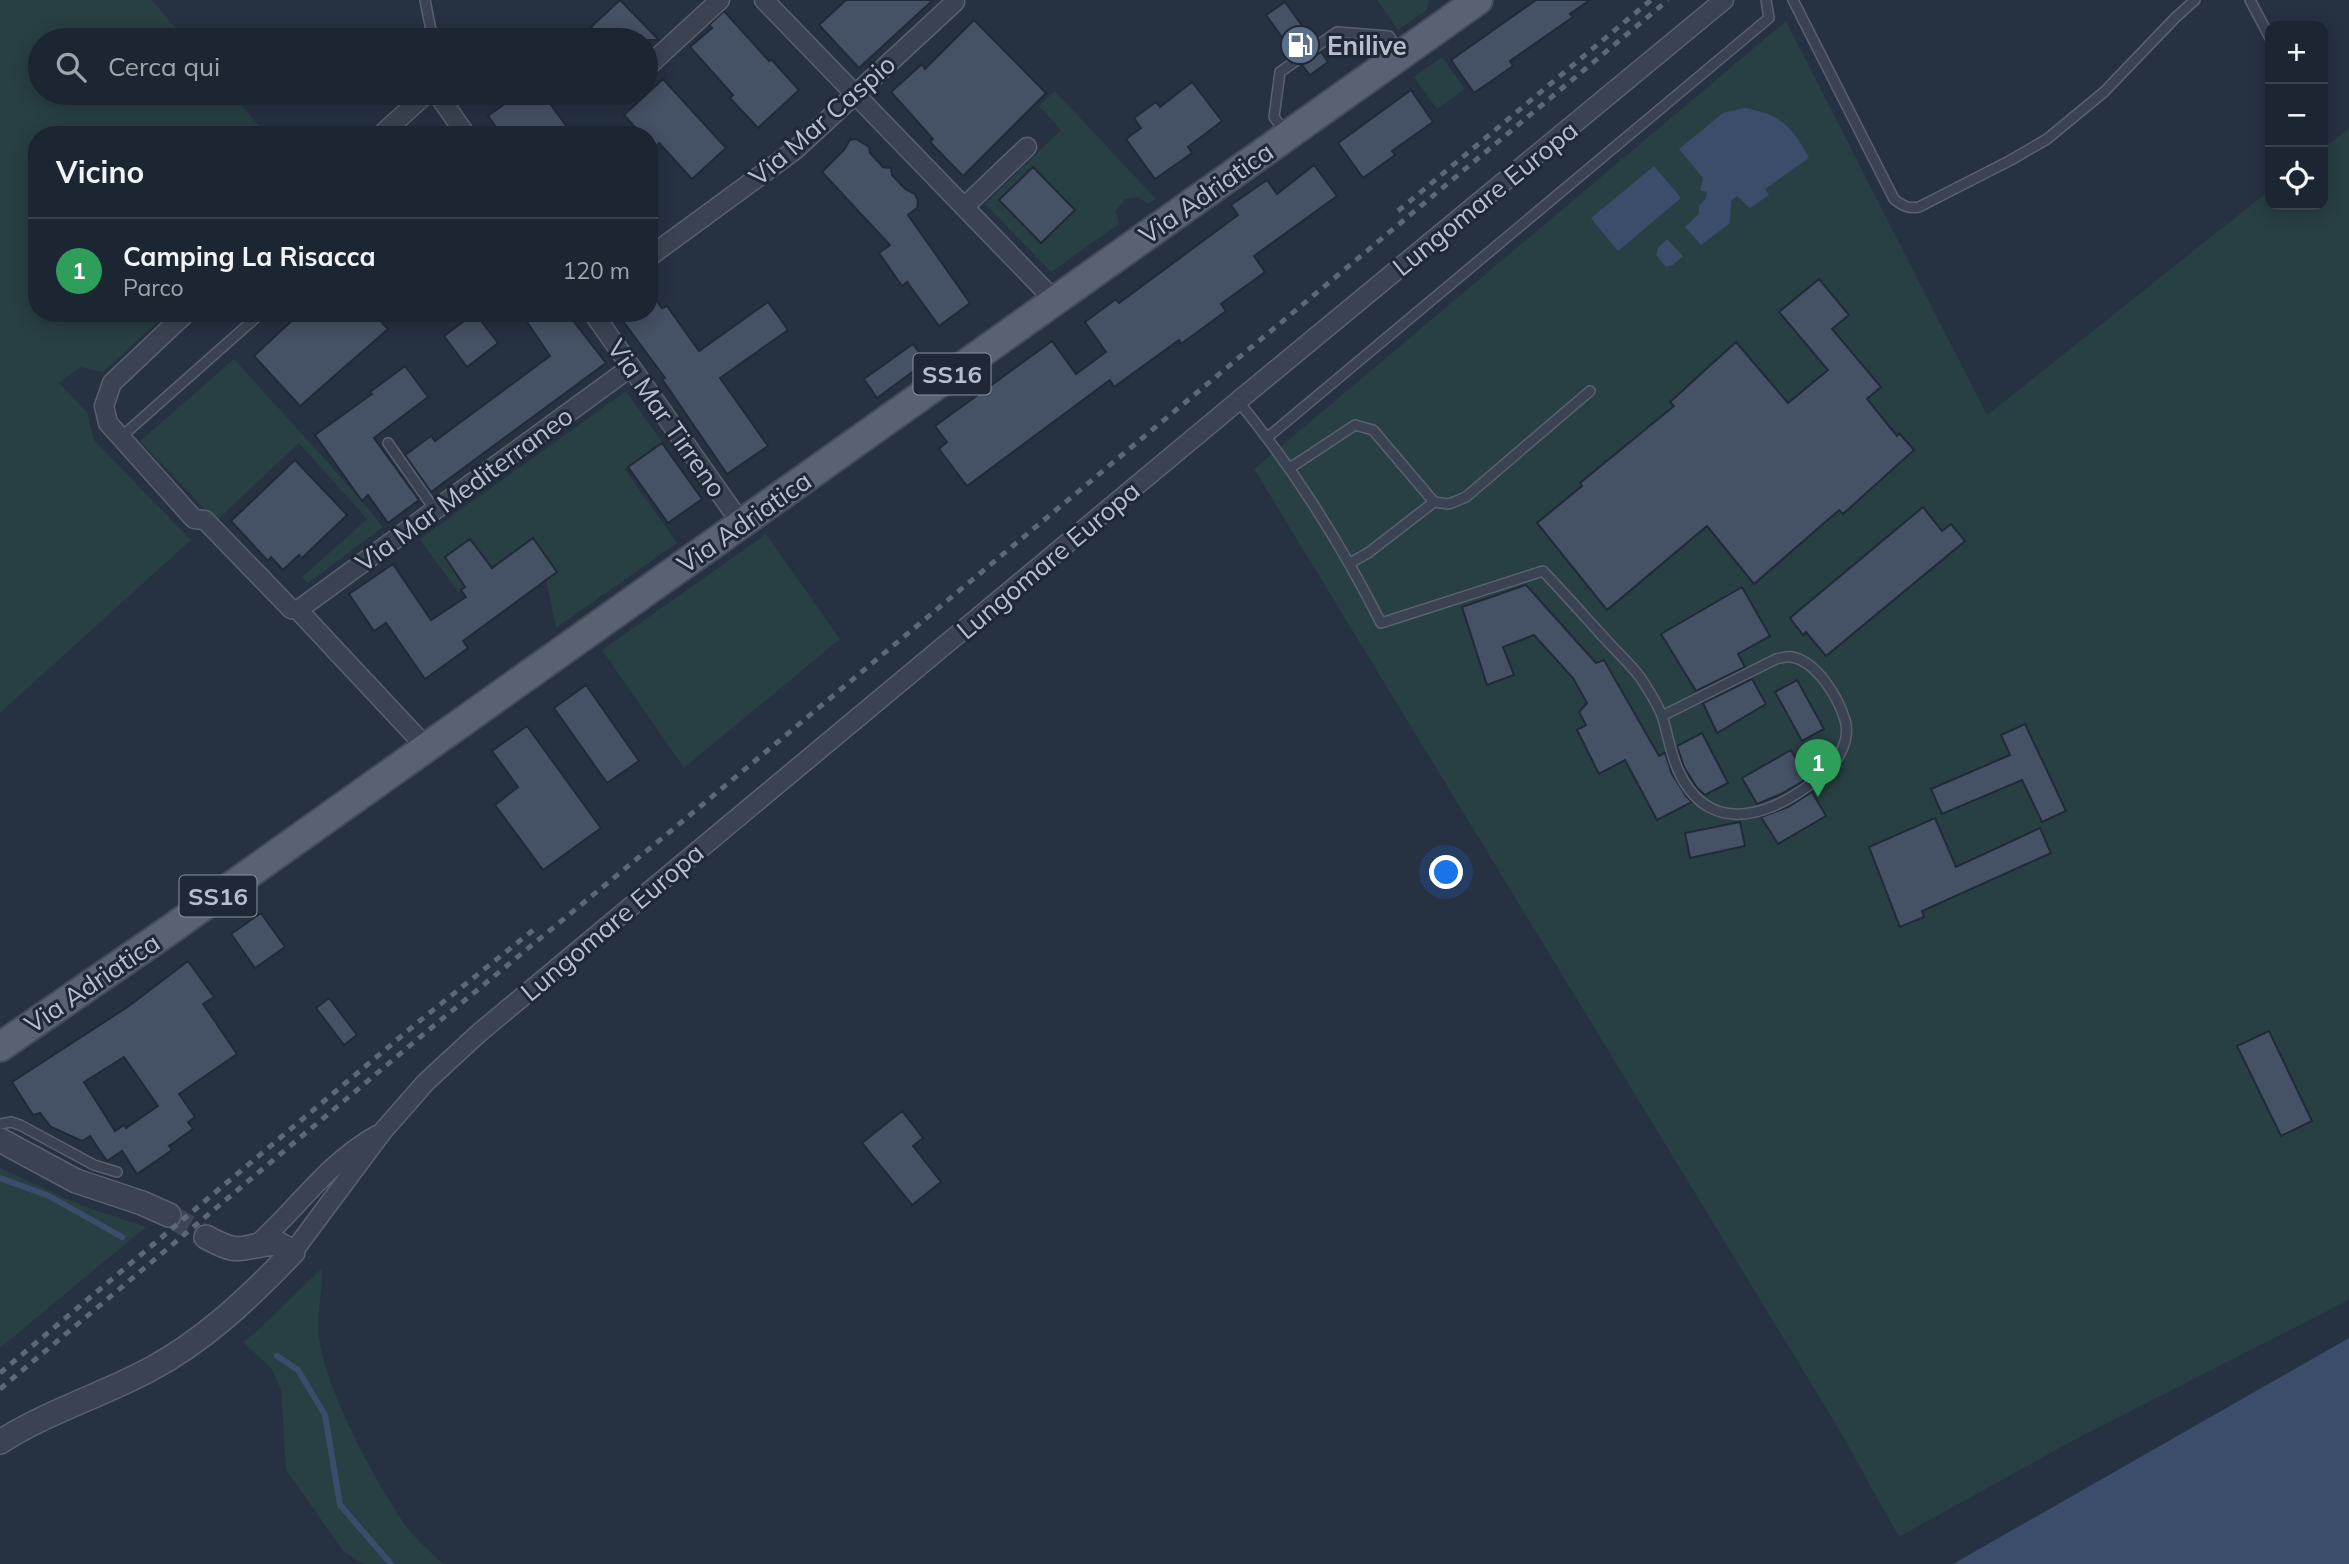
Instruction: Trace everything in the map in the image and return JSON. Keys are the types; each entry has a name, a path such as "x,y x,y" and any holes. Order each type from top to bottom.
{"main road":[{"name":"Via Adriatica","path":"3,1044 171,929 1478,0"}],"street":[{"path":"658,57 720,0"},
{"path":"764,0 1055,301"},
{"name":"Lungomare Europa","path":"0,1442 50,1415 110,1390 152,1368 231,1313 293,1252 383,1131 426,1083 479,1033 1724,0"},
{"name":"Via Mar Caspio","path":"658,250 795,150 955,2"},
{"path":"391,126 414,105"},
{"path":"445,105 460,126"},
{"path":"964,207 1027,147"},
{"path":"176,322 118,375 107,390 104,406 108,423 194,519 205,520 291,609 298,610 426,747"},
{"name":"Via Mar Tirreno","path":"599,322 741,523"},
{"name":"Via Mar Mediterraneo","path":"298,610 631,367"},
{"name":"Lungomare Europa","path":"254,1247 278,1226 331,1167 354,1148 383,1131"},
{"path":"0,1140 76,1181 169,1215"},
{"path":"206,1237 235,1250 276,1243 293,1252"}],"lane":[{"path":"425,0 431,28"},
{"path":"1268,437 1769,18 1766,0"},
{"path":"1793,0 1894,199 1902,206 1911,208 2000,166 2047,139 2105,92 2195,0"},
{"path":"2250,0 2265,28"},
{"path":"1287,136 1274,117 1280,72 1337,32 1390,36 1402,54"},
{"path":"120,438 251,322"},
{"path":"1290,468 1355,425 1373,430 1434,502 1449,504 1466,497 1590,391"},
{"path":"1238,401 1290,468 1350,563 1381,623 1544,571 1640,677 1662,716 1677,768 1687,788 1702,804 1720,813 1739,816 1762,811 1800,794 1828,770 1845,744 1848,729 1841,707 1821,678 1804,662 1790,657 1776,659 1662,716"},
{"path":"388,443 435,510"},
{"path":"1350,563 1368,553 1434,502"},
{"path":"0,1124 11,1122 20,1125 94,1165 117,1172"}],"green space":[{"path":"0,0 152,0 176,28 28,28 28,105 241,105 259,126 28,126 28,322 157,322 103,372 80,367 59,383 87,412 94,440 191,540 0,713"},
{"path":"1377,0 1429,0 1427,10 1398,30"},
{"path":"1786,21 1987,415 2265,194 2265,210 2328,210 2328,145 2349,128 2349,1300 2074,1440 1899,1537 1837,1426 1254,469"},
{"path":"1442,57 1465,89 1437,109 1414,77"},
{"path":"1055,91 1156,199 1148,204 1138,197 1125,199 1116,211 1119,224 1051,272 985,204 1061,130 1039,106","holes":["999,200 1074,210 1041,243"]},
{"path":"234,359 383,527 308,583 302,577 367,519 299,443 216,521 140,441"},
{"path":"626,391 662,442 625,469 677,543 556,628 546,581 557,572 533,538 458,592 420,539"},
{"path":"766,534 840,639 684,768 602,650"},
{"path":"0,1168 83,1206 146,1227 0,1348"},
{"path":"322,1268 319,1337 323,1359 342,1410 368,1464 396,1512 409,1530 443,1564 364,1564 344,1552 286,1470 281,1390 271,1368 243,1342"}],"water":[{"path":"1744,108 1767,114 1784,123 1809,158 1765,189 1769,195 1750,208 1737,196 1731,201 1730,223 1701,245 1685,227 1699,214 1699,206 1706,198 1707,192 1700,190 1703,178 1679,149 1723,113"},
{"path":"1654,166 1681,198 1618,251 1591,218"},
{"path":"1667,239 1683,256 1673,265 1666,267 1656,255 1658,248"},
{"path":"2349,1338 2349,1564 1953,1564"}],"building":[{"path":"620,0 647,28 592,28"},
{"path":"846,0 933,0 859,68 819,25"},
{"path":"1536,0 1590,0 1570,14 1573,17 1510,61 1513,66 1474,93 1451,60"},
{"path":"1285,2 1313,41 1294,54 1266,15"},
{"path":"724,11 799,90 758,128 730,98 733,95 690,47 712,28 709,25"},
{"path":"974,20 1046,93 963,176 930,142 933,139 891,92 922,64 925,69"},
{"path":"1321,52 1328,62 1310,75 1302,65"},
{"path":"663,79 726,148 692,179 658,144 658,126 634,126 624,115 635,105 658,105 658,84"},
{"path":"1192,82 1222,121 1188,147 1192,153 1155,179 1126,139 1141,128 1134,118 1156,102 1160,107"},
{"path":"1411,90 1433,122 1392,151 1395,155 1363,178 1338,143"},
{"path":"503,105 551,105 566,126 495,126 488,116"},
{"path":"856,139 869,147 870,153 883,167 891,168 892,175 905,189 915,194 917,208 908,215 970,303 939,326 907,282 902,286 879,253 890,245 822,172 850,140"},
{"path":"1314,165 1337,196 1254,256 1265,272 1221,304 1226,311 1181,344 1179,340 1114,387 1110,380 967,486 939,449 947,442 935,426 1052,341 1076,374 1106,352 1085,322 1116,299 1119,303 1238,215 1231,205 1267,180 1277,194"},
{"path":"1033,167 1075,210 1041,243 999,200"},
{"path":"1819,279 1849,315 1832,329 1881,387 1867,399 1897,436 1899,433 1914,450 1843,514 1839,510 1754,584 1707,526 1607,610 1537,523 1582,486 1580,483 1674,406 1670,402 1736,342 1788,403 1828,370 1779,312"},
{"path":"768,302 788,330 720,378 768,446 727,474 662,379 665,378 624,322 658,322 658,303 662,308 667,306 699,351"},
{"path":"290,322 381,322 388,329 300,406 254,356"},
{"path":"463,322 482,322 498,343 467,367 444,336"},
{"path":"527,322 574,322 606,363 431,492 405,455 431,436 435,441 550,356"},
{"path":"913,344 926,362 877,398 864,379"},
{"path":"405,366 428,397 374,438 419,500 388,523 368,495 362,501 315,435 372,394 370,392"},
{"path":"662,443 702,499 668,523 628,467"},
{"path":"295,460 347,515 302,558 299,555 283,570 271,557 268,561 231,521"},
{"path":"1923,507 1942,531 1951,524 1965,541 1826,656 1806,632 1803,635 1790,618"},
{"path":"533,538 557,572 463,641 468,648 425,679 386,623 374,631 349,594 393,564 431,620 466,597 461,590 465,587 445,557 470,539 492,568"},
{"path":"1526,585 1596,663 1604,660 1659,756 1665,753 1672,774 1692,802 1657,820 1625,760 1599,774 1577,730 1586,725 1579,712 1587,703 1573,678 1534,635 1503,647 1514,675 1487,685 1462,607"},
{"path":"1742,587 1770,636 1738,654 1745,667 1696,691 1661,634"},
{"path":"1752,679 1766,704 1717,733 1703,703"},
{"path":"1797,680 1824,729 1802,741 1775,692"},
{"path":"586,685 639,761 607,783 554,708"},
{"path":"2025,724 2066,811 2042,822 2022,780 1942,814 1931,789 2010,755 2001,735"},
{"path":"527,726 601,828 543,870 495,805 518,787 492,751"},
{"path":"1702,733 1728,783 1705,795 1697,788 1684,767 1677,746"},
{"path":"1791,750 1805,780 1757,804 1742,778"},
{"path":"1812,792 1826,816 1778,844 1761,817 1788,807"},
{"path":"1935,818 1956,867 2040,828 2051,853 1922,911 1924,917 1900,927 1869,847"},
{"path":"1740,822 1745,846 1690,858 1685,833"},
{"path":"261,913 285,947 255,968 231,934"},
{"path":"188,961 214,997 203,1004 237,1054 179,1094 195,1117 188,1122 193,1129 169,1146 172,1150 137,1174 122,1151 107,1161 90,1136 82,1141 51,1127 40,1113 33,1115 12,1082 129,1006","holes":["124,1057 158,1106 126,1128 124,1125 115,1131 84,1082"]},
{"path":"329,998 357,1035 344,1045 316,1008"},
{"path":"2269,1031 2312,1121 2281,1136 2237,1046"},
{"path":"902,1111 923,1138 913,1146 941,1182 912,1205 862,1143"}],"waterway":[{"path":"0,1178 49,1196 122,1237"},
{"path":"277,1356 298,1370 325,1415 340,1505 391,1564"}],"tunnel":[{"path":"169,1215 206,1237"}],"railway":[{"path":"1398,211 1651,0"},
{"path":"0,1389 1668,0"},
{"path":"0,1373 417,1023 537,927"}],"place":[{"name":"Enilive","path":"1300,45"},
{"name":"Camping La Risacca","path":"1818,797"}]}
